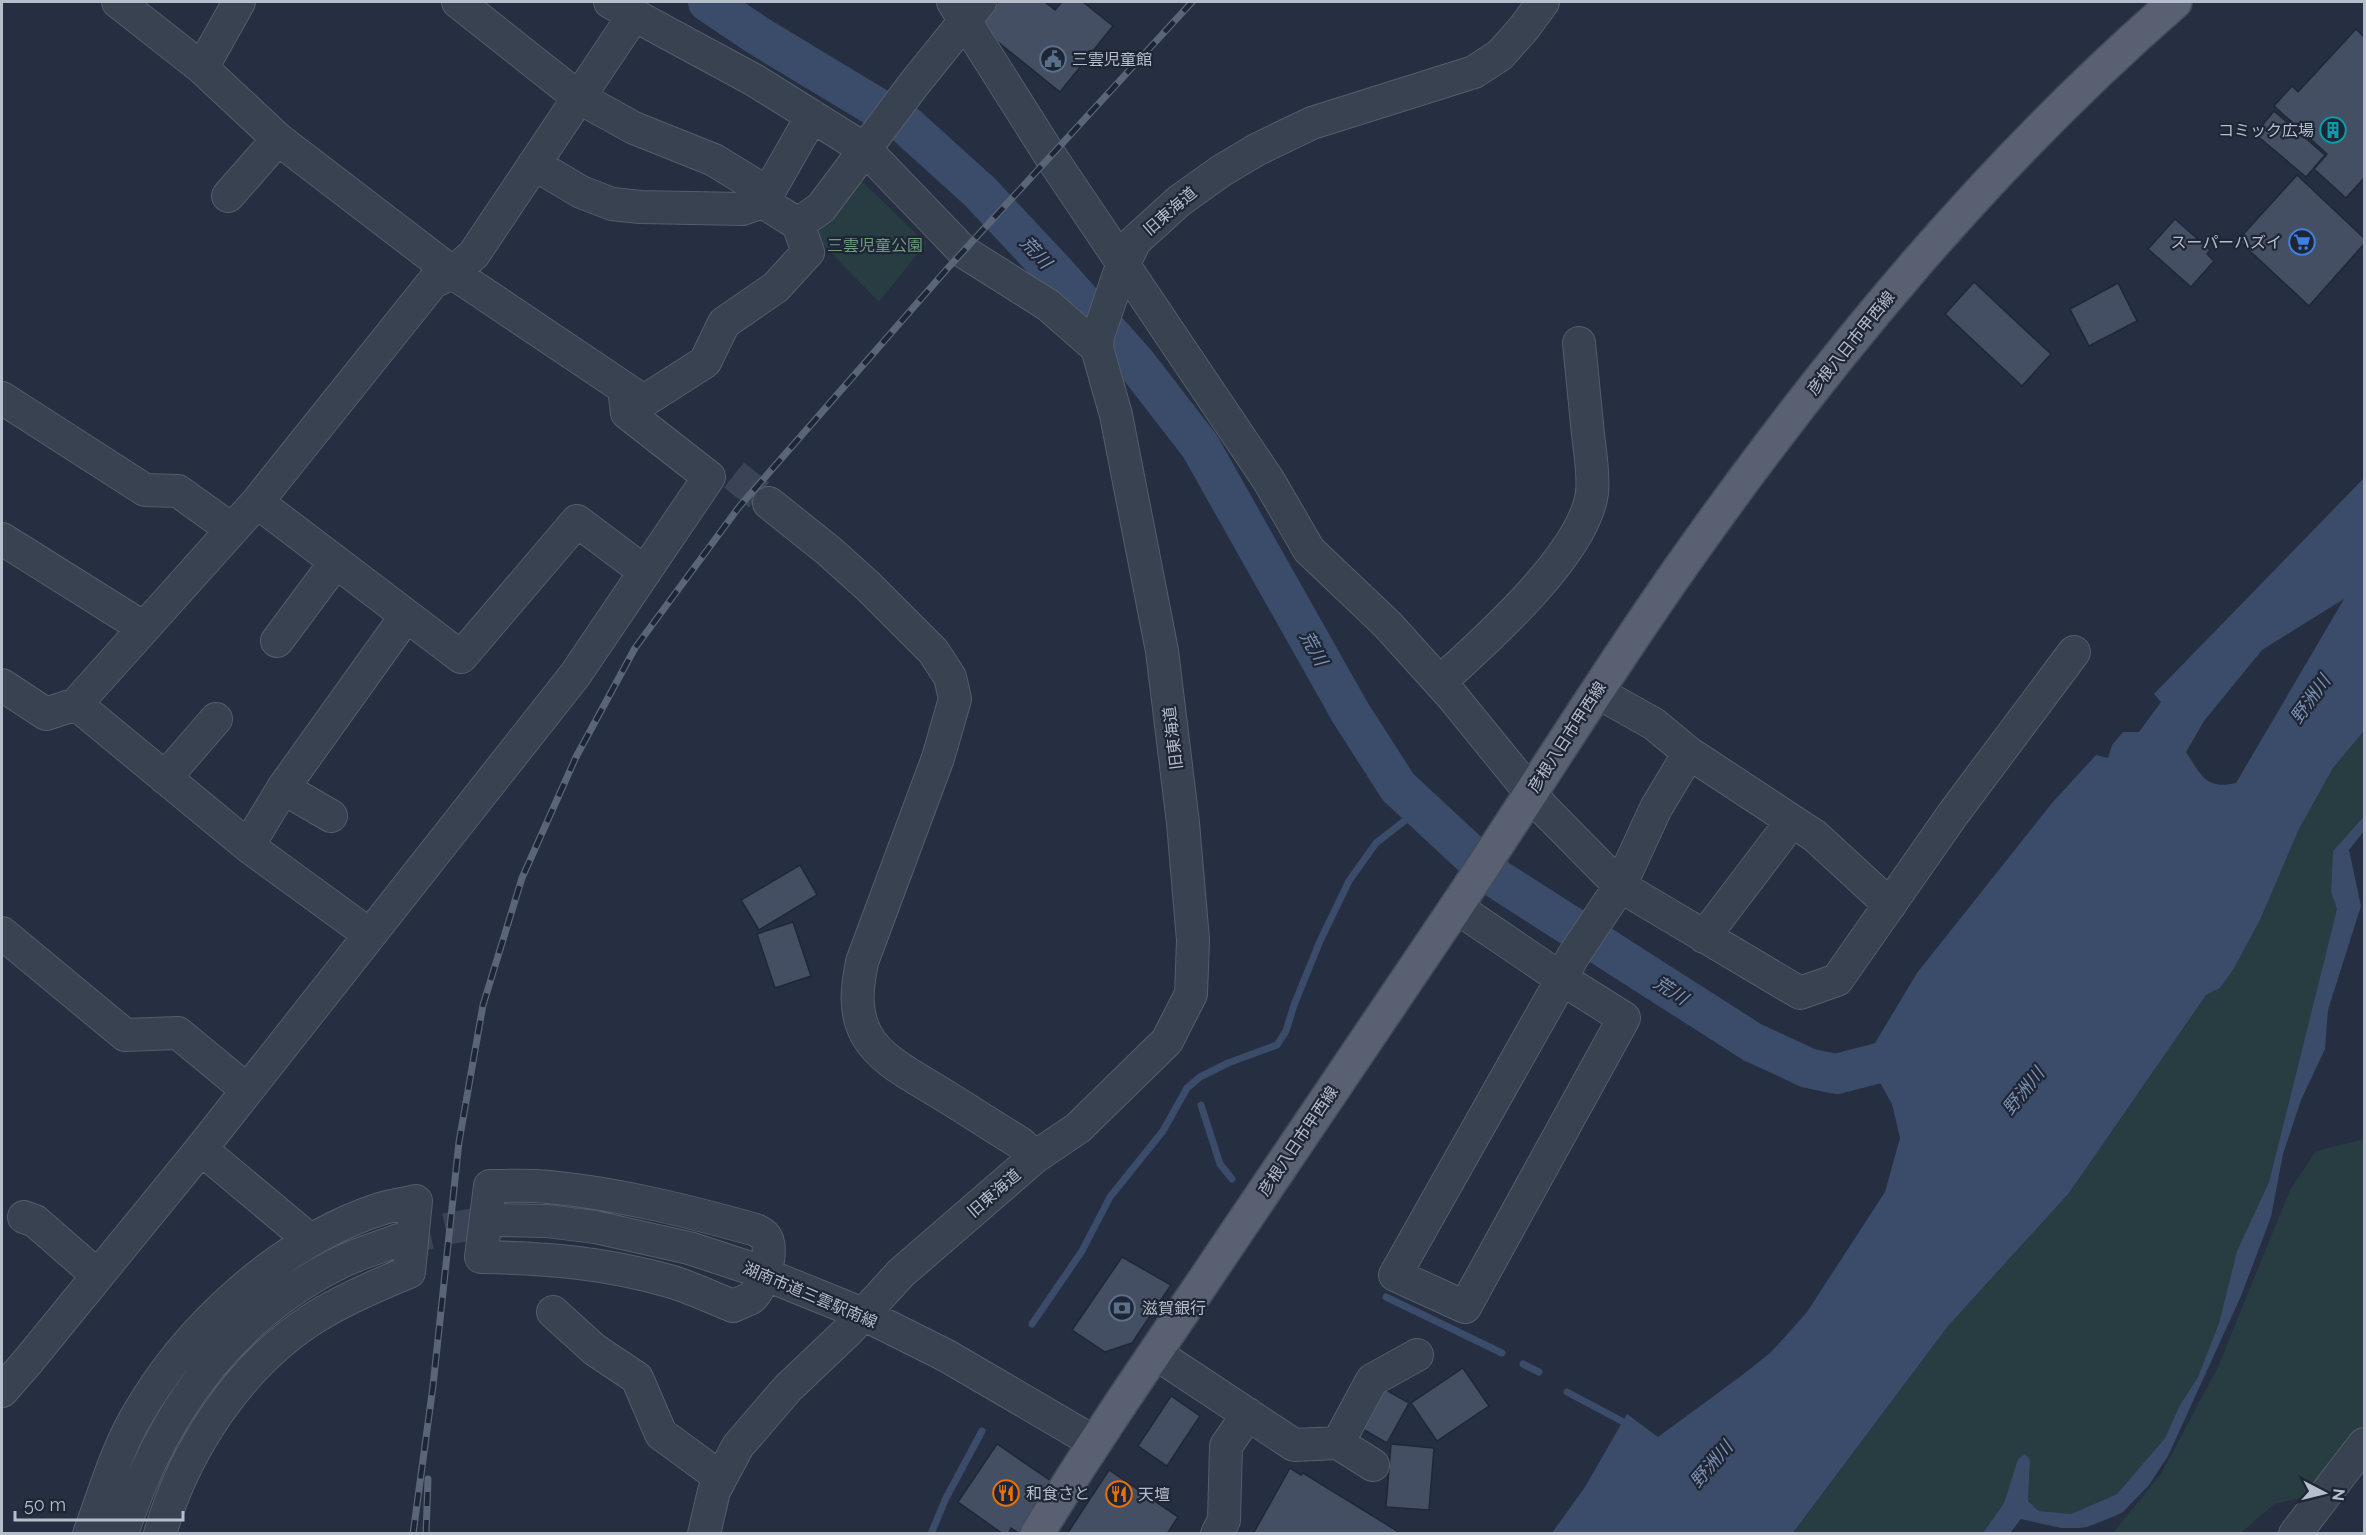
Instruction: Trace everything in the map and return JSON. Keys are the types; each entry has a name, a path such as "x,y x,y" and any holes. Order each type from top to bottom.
{"main road":[{"name":"彦根八日市甲西線","path":"1037,1533 1094,1442 1475,879 1597,692 1686,560 1780,430 1915,264 2052,115 2124,46 2175,2"}],"street":[{"path":"118,2 202,68 278,139 453,273 634,395 734,475"},
{"path":"202,68 239,2"},
{"path":"2,1391 201,1149 575,675 709,477 627,413 634,395 705,362 724,323 776,287 808,252 798,224 763,202 753,184 714,160 634,128 579,97 458,2"},
{"name":"旧東海道","path":"704,1533 714,1491 738,1446 788,1388 901,1274 1035,1157 1078,1128 1167,1041 1191,994 1193,940 1183,823 1162,651 1116,415 1097,348 1098,336 1121,270 1136,241 1179,201 1221,171 1258,149 1312,123 1474,72 1500,55 1543,2"},
{"path":"798,224 821,208 914,84 966,7 1051,157 1121,270 1269,481 1309,550 1387,624 1440,682 1543,808 1617,890 1800,993 1837,980 1953,814 2074,652"},
{"path":"2,685 46,714 76,704 256,502 433,282 453,273 474,254 579,97 622,8 754,80 812,116 870,143 964,252 1048,305 1097,348"},
{"path":"534,164 582,192 612,204 640,207 742,209 763,202 812,116"},
{"path":"228,196 278,139"},
{"path":"1440,682 1514,614 1559,558 1582,523 1592,494 1578,343"},
{"path":"2,398 145,490 178,491 231,529"},
{"path":"256,502 461,657 577,522 645,572"},
{"path":"769,503 837,558 933,651 950,677 955,699 938,758 898,860 862,962 856,992 866,1034 877,1050 901,1068 1020,1143 1035,1157"},
{"path":"2,539 144,628"},
{"path":"277,641 335,563"},
{"path":"248,846 283,788 406,616"},
{"path":"1597,692 1653,723 1689,753 1815,836 1890,905"},
{"path":"76,704 248,846 370,935"},
{"path":"165,778 216,718"},
{"path":"1456,907 1567,969 1624,1018 1466,1307 1395,1275 1567,969 1617,890 1656,808 1689,753"},
{"path":"283,788 331,816"},
{"path":"1704,937 1792,821"},
{"path":"2,933 125,1035 178,1033 247,1090"},
{"path":"201,1149 310,1240"},
{"path":"490,1185 548,1187 626,1198 683,1210 756,1230 765,1235 768,1242 765,1275 752,1297 733,1306 671,1281 619,1268 572,1260 482,1257 490,1185"},
{"path":"89,1533 134,1420 171,1363 202,1326 259,1277 310,1240 380,1209 416,1201 409,1272 360,1292 313,1318 269,1353 207,1428 181,1477 160,1533"},
{"path":"24,1217 35,1221 97,1275"},
{"name":"湖南市道三雲駅南線","path":"501,1220 585,1226 628,1233 689,1248 765,1275 863,1314 947,1356 1094,1442"},
{"path":"123,1533 148,1464 178,1411 211,1363 243,1330 286,1294 336,1264 399,1240"},
{"path":"553,1312 595,1350 637,1378 661,1434 721,1478"},
{"path":"1155,1353 1294,1445 1338,1443 1373,1465"},
{"path":"1338,1443 1372,1380 1417,1355"},
{"path":"1217,1533 1224,1520 1226,1446 1248,1414"},
{"path":"2295,1533 2364,1444"}],"green space":[{"name":"三雲児童公園","path":"850,170 926,243 879,302 810,231"},
{"path":"2364,731 2364,815 2333,851 2331,892 2337,909 2269,1182 2237,1251 2219,1323 2198,1377 2180,1405 2165,1438 2117,1494 2071,1514 2039,1511 2028,1501 2030,1460 2018,1459 2004,1503 1983,1533 1793,1534 1948,1326 2069,1193 2206,995 2220,988 2233,970 2260,920 2299,829 2333,768"},
{"path":"2364,1139 2364,1436 2318,1494 2274,1504 2241,1533 2112,1534 2161,1474 2218,1367 2290,1190 2316,1151"}],"water":[{"name":"野洲川","path":"2364,478 2364,731 2333,768 2299,829 2260,920 2233,970 2220,988 2206,995 2069,1193 1948,1326 1793,1533 1552,1533 1585,1487 1627,1414 1658,1437 1770,1353 1807,1312 1885,1192 1900,1138 1892,1104 1866,1058 1917,973 2052,803 2096,755 2108,758 2112,745 2123,732 2139,732 2161,702 2154,694","holes":["2344,599 2236,783 2218,784 2205,779 2186,752 2204,721 2262,650"]},
{"path":"2364,816 2364,831 2349,850 2361,906 2328,1010 2325,1049 2301,1100 2283,1154 2271,1217 2241,1296 2168,1456 2149,1485 2123,1512 2115,1516 2079,1528 2061,1528 2021,1519 2010,1533 1983,1533 2004,1503 2018,1459 2025,1454 2030,1460 2028,1501 2039,1511 2071,1514 2117,1494 2165,1438 2180,1405 2198,1377 2219,1323 2237,1251 2269,1182 2337,909 2331,892 2333,851"}],"building":[{"name":"三雲児童館","path":"998,2 1045,2 1055,10 1062,2 1083,2 1113,26 1060,92 978,26"},
{"name":"コミック広場","path":"2356,29 2364,37 2364,178 2346,198 2314,169 2327,154 2274,106 2292,86 2298,92"},
{"path":"2274,111 2325,155 2306,177 2255,134"},
{"name":"スーパーハズイ","path":"2297,175 2364,238 2364,244 2309,306 2238,240"},
{"path":"2175,219 2210,250 2207,254 2214,261 2191,287 2148,249"},
{"path":"1974,282 2051,354 2022,386 1945,314"},
{"path":"2118,283 2137,321 2089,346 2070,309"},
{"path":"800,865 817,895 759,930 741,900"},
{"path":"793,922 811,976 775,988 757,934"},
{"name":"滋賀銀行","path":"1122,1257 1171,1285 1132,1343 1105,1352 1072,1330"},
{"path":"1463,1368 1489,1406 1437,1441 1411,1403"},
{"path":"1374,1383 1409,1403 1387,1443 1352,1423"},
{"path":"1171,1396 1200,1416 1167,1466 1138,1446"},
{"name":"和食さと","path":"997,1444 1054,1483 1020,1534 1011,1528 1008,1534 1003,1534 958,1502"},
{"path":"1391,1444 1434,1448 1429,1510 1386,1507"},
{"path":"1290,1468 1301,1475 1303,1473 1402,1534 1253,1534"},
{"name":"天壇","path":"1109,1470 1178,1517 1167,1534 1067,1534"}],"waterway":[{"name":"荒川","path":"708,2 757,35 906,125 980,192 1054,271 1135,362 1200,446 1350,712 1398,787 1497,879 1752,1042 1808,1068 1836,1074 1887,1061 1926,1064"},
{"path":"1032,1324 1082,1251 1110,1197 1163,1131 1187,1088 1200,1077 1228,1063 1277,1045 1286,1031 1320,941 1349,881 1376,843 1421,808"},
{"path":"1201,1105 1220,1164 1232,1179"},
{"path":"1386,1297 1502,1353"},
{"path":"1523,1364 1539,1372"},
{"path":"1567,1392 1631,1426"},
{"path":"931,1534 945,1500 982,1431"}],"tunnel":[{"path":"734,475 769,503"},
{"path":"399,1240 501,1220"}],"railway":[{"path":"413,1534 433,1386 459,1142 483,1005 522,878 576,757 635,648 739,507 947,269 1192,2"},
{"path":"426,1534 428,1479"}],"place":[{"name":"三雲児童館","path":"1053,59"},
{"name":"コミック広場","path":"2333,130"},
{"name":"スーパーハズイ","path":"2302,242"},
{"name":"滋賀銀行","path":"1122,1308"},
{"name":"和食さと","path":"1006,1493"},
{"name":"天壇","path":"1119,1494"}]}
